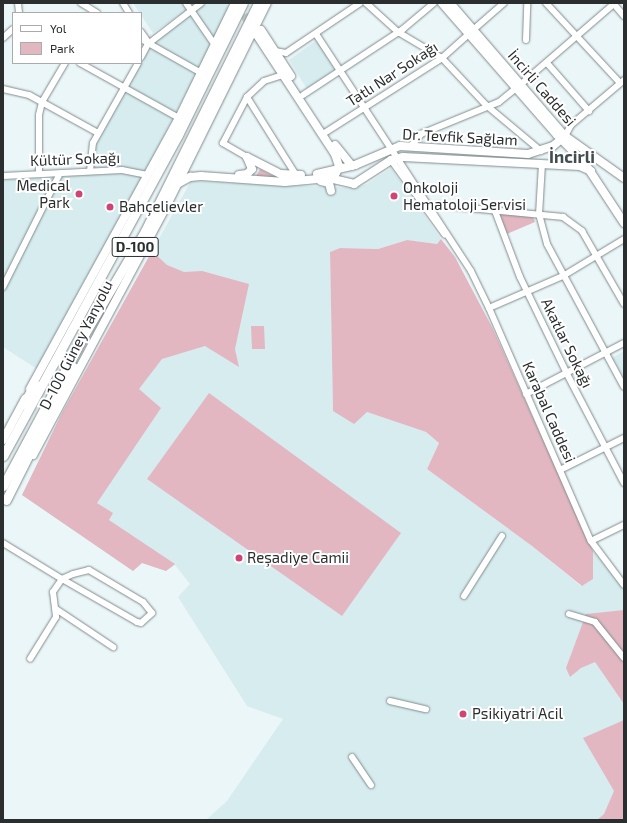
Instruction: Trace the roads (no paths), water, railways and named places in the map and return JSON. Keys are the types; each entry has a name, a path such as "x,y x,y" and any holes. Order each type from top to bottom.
{"highway":[{"name":"D-100","path":"3,456 178,135 243,3"},
{"name":"D-100","path":"3,486 75,353 166,191 258,3"},
{"path":"23,404 83,300 95,286"},
{"path":"4,503 68,379 75,353"}],"main road":[{"path":"228,3 230,14"},
{"path":"3,440 70,312 179,118 235,3"},
{"name":"D-100 Güney Yanyolu","path":"4,503 49,427 103,320 178,184 267,3"},
{"path":"261,16 270,3"},
{"name":"İncirli Caddesi","path":"442,3 471,32 591,171 624,222"},
{"name":"İncirli Caddesi","path":"450,3 471,32"},
{"path":"337,179 337,170 339,166 336,156 283,75 259,32 275,51 345,160 364,170 362,180"},
{"name":"İncirli Caddesi","path":"565,140 624,178"},
{"name":"Dr. Tevfik Sağlam","path":"247,157 281,174 296,175 337,170 355,165 391,149 412,146 524,154 541,151 565,140"},
{"name":"Dr. Tevfik Sağlam","path":"517,161 549,153 565,140"},
{"path":"178,184 190,177 249,173 252,166 247,157"},
{"path":"222,176 285,182 304,179 337,179 354,184 394,159 517,161 584,166 591,171 596,164 615,172"},
{"path":"304,179 329,182 332,190"}],"street":[{"path":"81,3 95,12"},
{"path":"123,3 128,12"},
{"path":"186,3 215,45"},
{"path":"142,55 148,44 201,3"},
{"path":"275,51 286,53 360,3"},
{"path":"366,3 398,32 442,58 486,105 527,142 541,151"},
{"path":"303,95 398,32 434,3"},
{"name":"Tatlı Nar Sokağı","path":"326,132 442,58 504,3"},
{"path":"526,40 527,3"},
{"path":"546,3 576,36 622,81 571,125 565,140"},
{"path":"412,146 421,134 486,105 499,102 547,63 614,3 624,16"},
{"path":"3,38 12,30"},
{"path":"142,34 148,44"},
{"name":"Karabal Caddesi","path":"316,34 341,70 391,149 394,159 430,216 455,247"},
{"path":"142,40 201,73"},
{"path":"547,63 589,111"},
{"path":"39,174 39,114 42,102 64,64"},
{"path":"82,64 123,89 179,118"},
{"path":"90,171 91,151 98,133 137,64"},
{"path":"247,157 223,143 247,96 264,81 283,75"},
{"path":"3,89 14,90 42,102 98,133"},
{"path":"247,96 296,175"},
{"path":"524,154 528,149 527,142"},
{"name":"Karabal Caddesi","path":"394,159 432,208 490,308 591,541 624,585"},
{"path":"542,164 539,214 547,244 624,387"},
{"name":"Kültür Sokağı","path":"3,176 133,170 148,175"},
{"path":"3,287 60,173"},
{"path":"432,208 438,205 550,214 572,222 582,231 596,258 624,304"},
{"name":"Akatlar Sokağı","path":"495,210 528,292 567,374 624,482"},
{"path":"490,308 563,276 596,258 624,239"},
{"path":"526,394 624,343"},
{"path":"560,470 624,438"},
{"path":"591,541 624,525"},
{"path":"464,596 502,536"},
{"path":"3,543 62,579 137,622 141,623 152,613 143,602 89,570 62,579 53,592 56,609 53,626 30,659"},
{"path":"56,609 113,647"},
{"path":"569,614 595,622 624,658"},
{"path":"390,701 426,709"},
{"path":"352,757 371,785"}],"tunnel":[{"path":"237,5 252,27"}],"place":[{"name":"Medical Park","path":"79,194"},
{"name":"Onkoloji Hematoloji Servisi","path":"394,196"},
{"name":"Bahçelievler","path":"110,207"},
{"name":"Reşadiye Camii","path":"239,558"},
{"name":"Psikiyatri Acil","path":"463,714"}],"district":[{"name":"İncirli","path":"572,157"}]}
